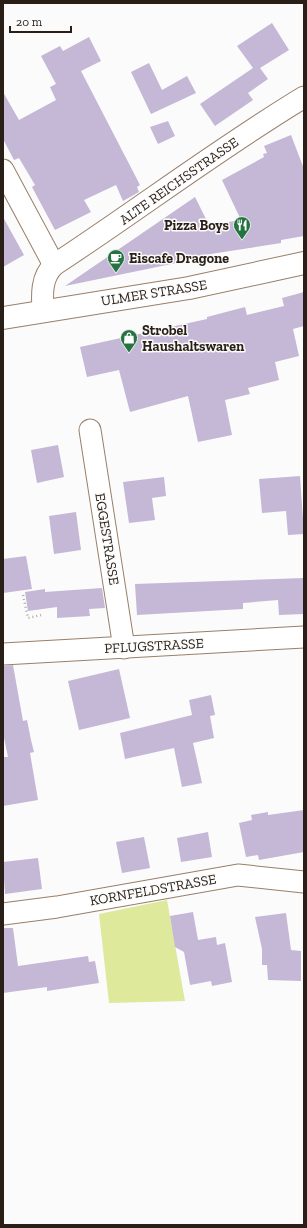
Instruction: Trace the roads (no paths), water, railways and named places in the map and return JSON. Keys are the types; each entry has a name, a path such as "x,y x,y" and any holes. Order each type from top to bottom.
{"street":[{"name":"ALTE REICHSSTRASSE","path":"43,311 43,284 49,269 266,121 304,97"},
{"path":"3,170 54,265"},
{"name":"ULMER STRASSE","path":"3,318 189,288 304,263"},
{"name":"EGGESTRASSE","path":"90,430 124,648"},
{"name":"PFLUGSTRASSE","path":"3,654 304,637"},
{"name":"KORNFELDSTRASSE","path":"3,914 57,908 238,874 304,882"}],"place":[{"name":"Pizza Boys","path":"242,240"},
{"name":"Eiscafe Dragone","path":"116,273"},
{"name":"Strobel Haushaltswaren","path":"129,353"}]}
